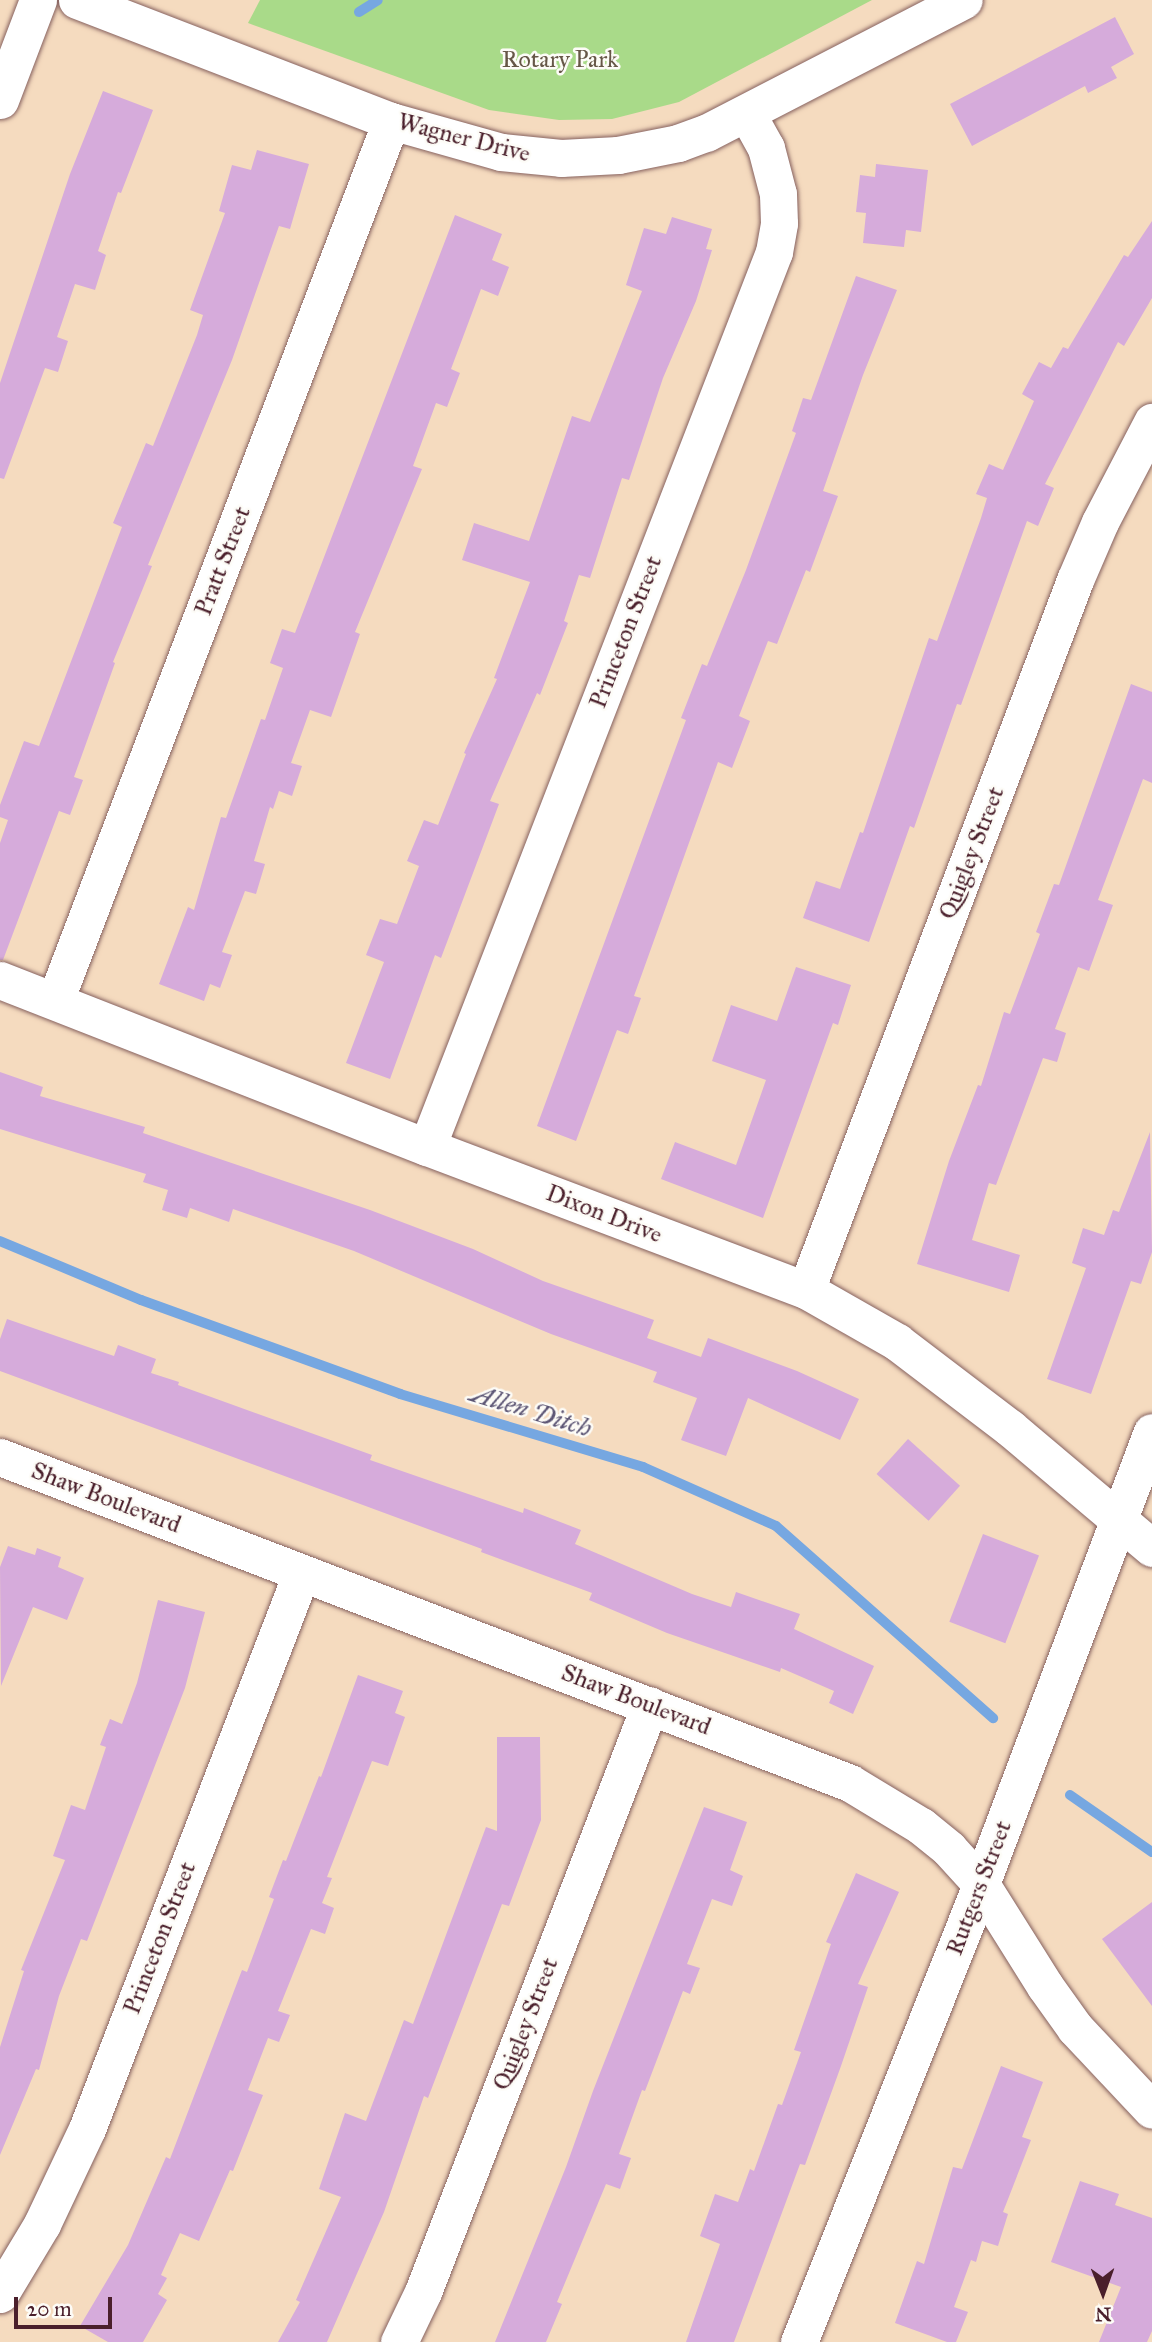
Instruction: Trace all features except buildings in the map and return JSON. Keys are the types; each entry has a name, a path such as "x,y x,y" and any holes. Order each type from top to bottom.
{"street":[{"path":"0,100 38,0"},
{"name":"Wagner Drive","path":"77,0 391,121 501,152 561,158 618,155 678,143 747,114 964,0"},
{"name":"Princeton Street","path":"427,1147 774,252 779,223 778,194 766,148 747,114"},
{"name":"Pratt Street","path":"55,1001 391,121"},
{"name":"Quigley Street","path":"806,1290 1075,580 1100,522 1152,422"},
{"name":"Dixon Drive","path":"0,980 427,1147 806,1290 897,1342 1010,1428 1152,1548"},
{"name":"Rutgers Street","path":"799,2342 981,1884 1152,1432"},
{"name":"Shaw Boulevard","path":"0,1457 850,1783 921,1826 949,1849 981,1884 1045,1986 1075,2028 1152,2110"},
{"name":"Princeton Street","path":"0,2294 43,2224 81,2142 301,1574"},
{"name":"Quigley Street","path":"398,2342 423,2292 650,1705"}],"green space":[{"name":"Rotary Park","path":"260,0 872,0 679,102 612,119 559,120 489,110 248,23"}],"waterway":[{"path":"359,12 378,0"},
{"name":"Allen Ditch","path":"0,1241 141,1300 400,1394 643,1467 776,1526 993,1718"},
{"name":"Allen Ditch","path":"1070,1795 1152,1852"}]}
